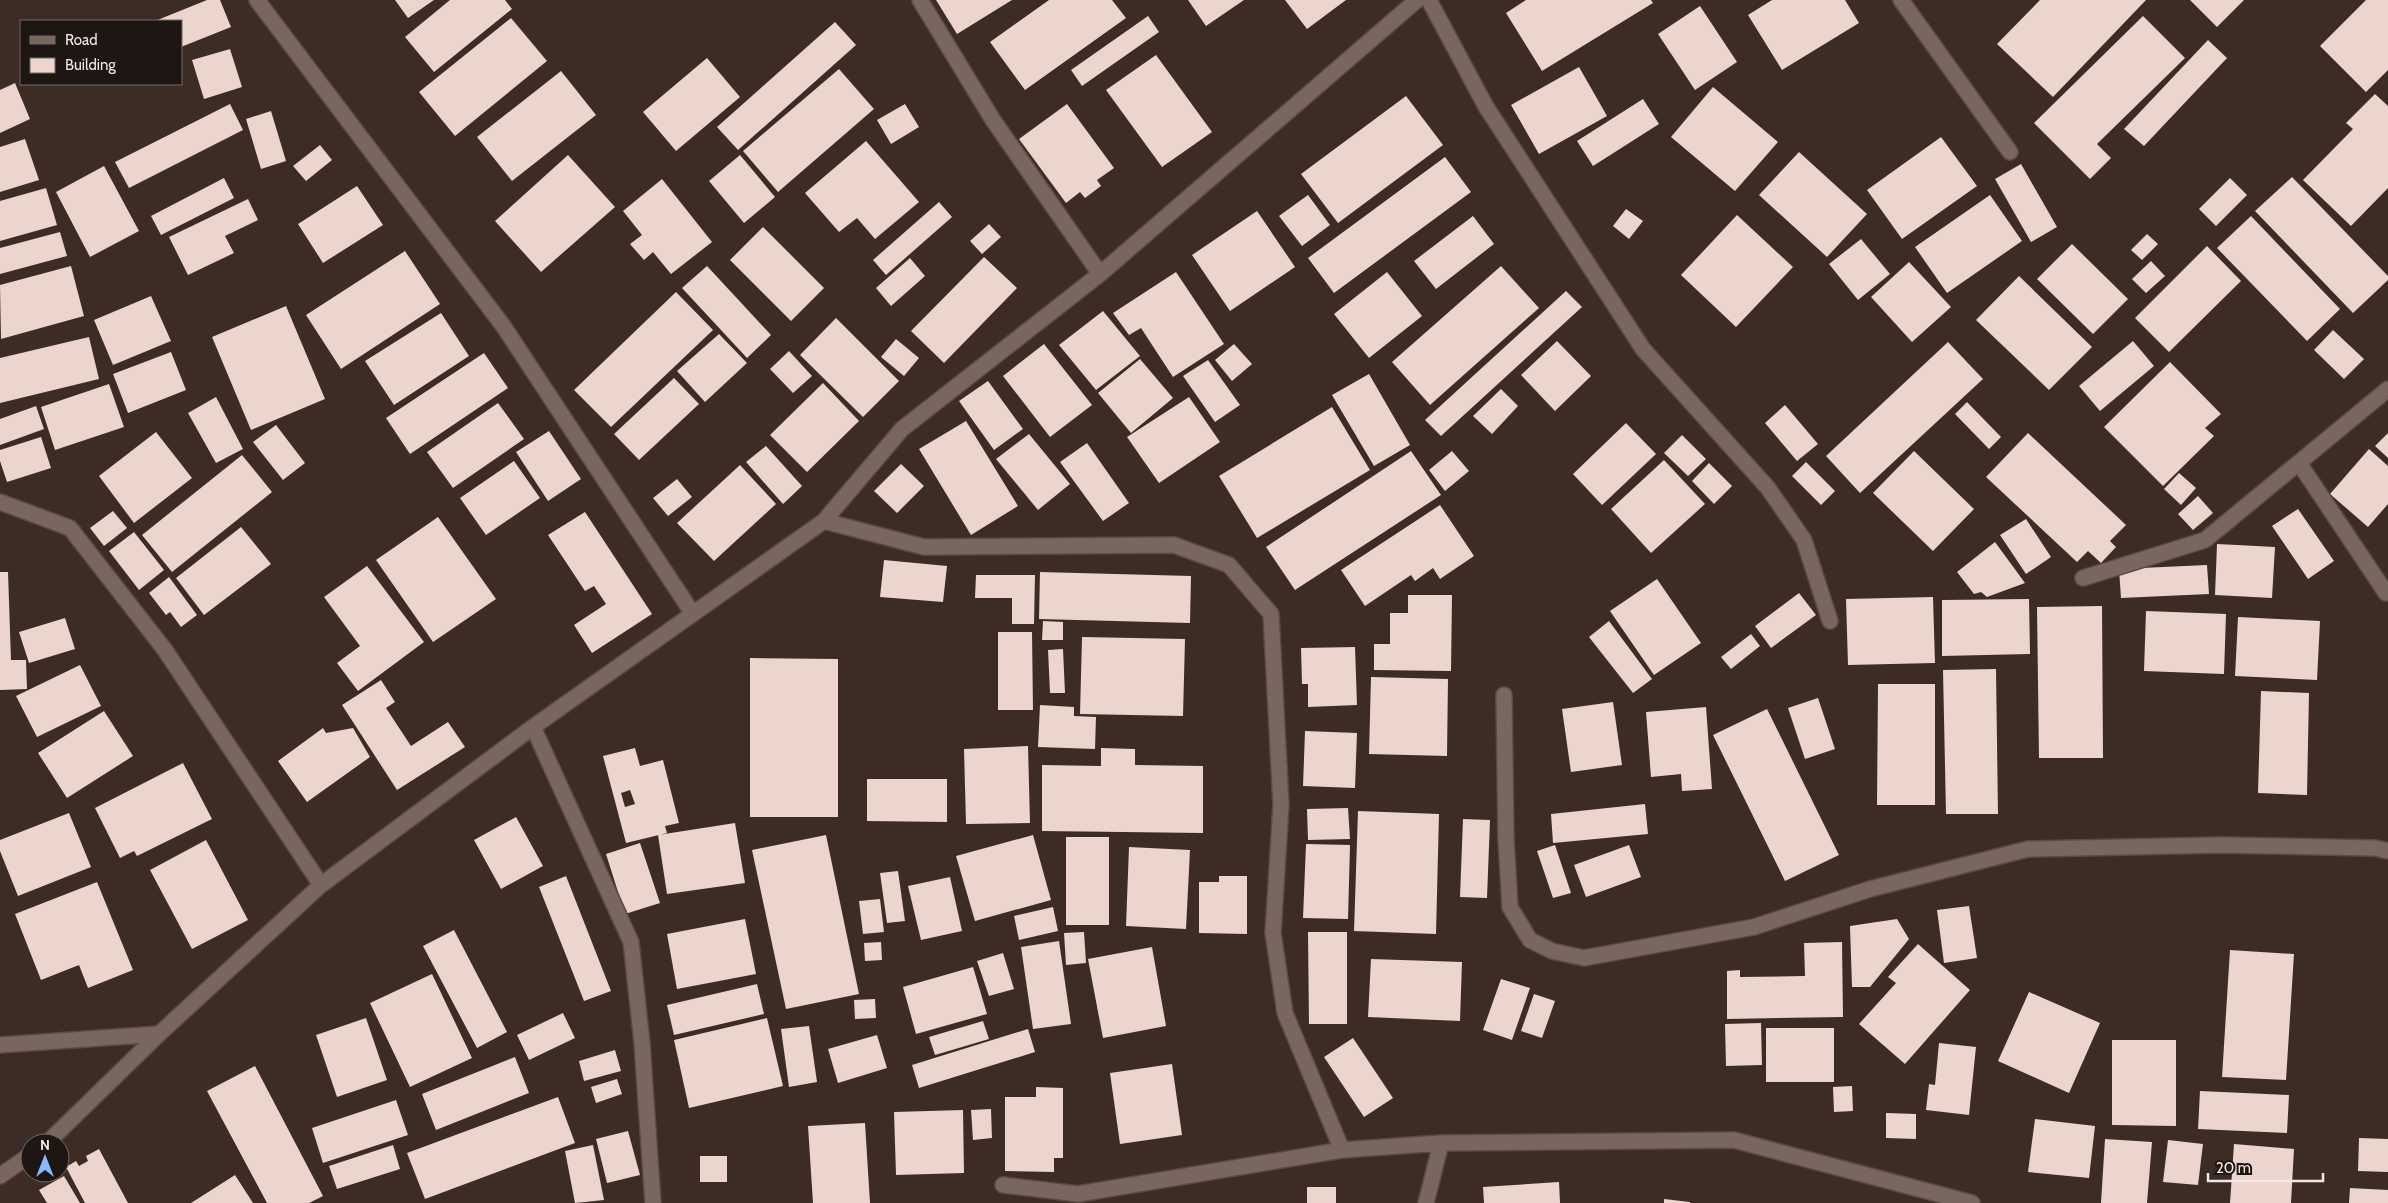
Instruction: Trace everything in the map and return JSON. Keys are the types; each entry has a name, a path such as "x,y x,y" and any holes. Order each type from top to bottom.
{"street":[{"path":"257,0 504,326 693,614"},
{"path":"920,0 993,120 1100,274"},
{"path":"57,1133 159,1034 321,885 533,727 824,521 902,429 1100,274 1417,0"},
{"path":"1429,0 1485,105 1643,350 1768,488 1804,540 1830,621"},
{"path":"1902,0 2010,152"},
{"path":"2083,578 2205,540 2388,389"},
{"path":"2299,464 2386,593"},
{"path":"0,502 70,528 166,650 321,885"},
{"path":"824,521 924,547 1174,545 1229,565 1271,614 1281,805 1273,933 1285,1013 1342,1150"},
{"path":"1504,695 1506,839 1510,907 1530,940 1552,951 1584,958 1754,927 1870,889 2028,849 2220,846 2375,848 2388,851"},
{"path":"533,727 631,942 642,1044 653,1203"},
{"path":"0,1045 159,1034"},
{"path":"1003,1186 1078,1194 1342,1150 1441,1143 1734,1140 1972,1203"},
{"path":"1426,1203 1441,1143"},
{"path":"0,1176 20,1162"}],"building":[{"path":"207,0 220,0 231,27 182,47 182,20 157,20"},
{"path":"395,0 434,0 408,18"},
{"path":"450,0 505,0 512,9 434,72 405,37"},
{"path":"936,0 1012,0 957,34"},
{"path":"1049,0 1112,0 1126,18 1025,90 990,42"},
{"path":"1188,0 1244,0 1206,26"},
{"path":"1285,0 1346,0 1307,29"},
{"path":"1526,0 1651,0 1653,3 1542,71 1506,13"},
{"path":"1772,0 1845,0 1859,23 1782,70 1748,15"},
{"path":"2040,0 2146,0 2053,97 1997,44"},
{"path":"2190,0 2244,0 2217,27"},
{"path":"2366,0 2388,0 2388,70 2366,92 2320,46"},
{"path":"1700,6 1737,62 1695,90 1658,34"},
{"path":"1148,16 1159,32 1082,86 1071,70"},
{"path":"2143,16 2185,58 2097,144 2111,158 2090,179 2034,123"},
{"path":"511,18 547,61 455,136 419,92"},
{"path":"835,22 856,45 738,150 717,127"},
{"path":"2208,40 2227,58 2144,146 2124,129"},
{"path":"230,49 242,87 204,99 192,60"},
{"path":"1156,55 1212,132 1162,167 1106,90"},
{"path":"707,58 740,97 676,151 643,112"},
{"path":"1579,67 1607,116 1539,154 1511,105"},
{"path":"839,69 874,109 778,192 743,151"},
{"path":"561,71 596,115 512,181 477,137"},
{"path":"15,83 30,119 0,133 0,90"},
{"path":"1713,87 1778,142 1735,191 1671,137"},
{"path":"2375,94 2388,106 2388,188 2351,226 2303,180 2353,129 2346,123"},
{"path":"1406,96 1443,145 1338,223 1301,174"},
{"path":"1643,99 1659,124 1593,166 1577,141"},
{"path":"230,104 243,130 129,188 115,162"},
{"path":"905,104 919,127 891,144 877,120"},
{"path":"1067,104 1114,168 1097,180 1101,186 1085,198 1080,192 1066,203 1019,139"},
{"path":"271,111 286,161 261,169 246,119"},
{"path":"1941,137 1977,186 1902,239 1867,190"},
{"path":"25,139 39,180 0,192 0,147"},
{"path":"866,141 919,202 875,239 857,218 839,232 805,193"},
{"path":"320,145 332,160 306,181 293,166"},
{"path":"1799,152 1867,214 1827,257 1759,195"},
{"path":"568,155 615,207 541,272 495,221"},
{"path":"740,155 775,197 744,223 709,181"},
{"path":"1445,157 1471,192 1334,293 1308,258"},
{"path":"2021,164 2057,227 2031,242 1995,179"},
{"path":"104,166 139,231 90,257 56,192"},
{"path":"2292,177 2388,276 2388,280 2353,313 2255,211"},
{"path":"224,178 234,198 161,235 151,216"},
{"path":"2230,178 2247,195 2216,226 2199,209"},
{"path":"662,179 712,242 671,274 653,252 644,260 630,244 642,235 623,211"},
{"path":"357,186 383,225 323,263 298,224"},
{"path":"46,188 57,225 0,241 0,201"},
{"path":"1308,195 1330,225 1302,246 1279,216"},
{"path":"1990,195 2022,241 1947,293 1915,247"},
{"path":"248,199 258,220 225,236 234,253 188,275 169,237"},
{"path":"939,202 952,217 886,275 873,260"},
{"path":"1626,209 1643,221 1629,239 1613,226"},
{"path":"1257,211 1295,267 1230,311 1192,255"},
{"path":"1737,215 1793,267 1736,327 1681,275"},
{"path":"1473,216 1494,244 1436,289 1414,261"},
{"path":"2251,216 2340,309 2307,341 2217,248"},
{"path":"989,224 1001,237 982,254 970,241"},
{"path":"763,227 824,288 791,321 730,260"},
{"path":"60,232 67,256 0,274 0,248"},
{"path":"2147,234 2158,244 2142,260 2131,250"},
{"path":"1861,239 1890,274 1858,300 1829,264"},
{"path":"2072,244 2128,299 2093,334 2037,279"},
{"path":"2207,246 2241,281 2169,352 2135,318"},
{"path":"405,251 440,304 341,369 306,315"},
{"path":"984,257 1017,288 944,363 911,331"},
{"path":"910,258 925,276 891,306 876,288"},
{"path":"2151,261 2165,276 2146,293 2132,279"},
{"path":"1909,262 1951,307 1912,342 1871,297"},
{"path":"71,266 84,316 1,339 0,285"},
{"path":"707,266 771,335 747,358 682,288"},
{"path":"1501,266 1539,308 1430,405 1392,362"},
{"path":"1176,272 1224,344 1173,377 1141,328 1129,335 1113,313"},
{"path":"1387,272 1422,316 1369,358 1334,314"},
{"path":"2019,276 2092,347 2049,390 1976,320"},
{"path":"1566,291 1582,307 1441,436 1425,420"},
{"path":"676,292 713,330 611,427 574,390"},
{"path":"151,296 171,341 113,365 94,320"},
{"path":"286,306 325,399 251,430 212,337"},
{"path":"1103,311 1140,356 1096,390 1059,345"},
{"path":"441,313 469,356 394,405 365,361"},
{"path":"836,318 899,381 863,417 800,355"},
{"path":"2333,330 2364,359 2344,379 2314,350"},
{"path":"719,334 747,363 705,402 677,371"},
{"path":"89,337 99,379 0,403 0,358"},
{"path":"896,339 919,358 904,376 881,357"},
{"path":"1557,341 1591,376 1555,411 1521,375"},
{"path":"2133,341 2154,366 2100,411 2079,386"},
{"path":"1948,342 1983,379 1860,493 1826,456"},
{"path":"1044,344 1092,405 1050,437 1003,376"},
{"path":"1234,344 1252,364 1232,381 1215,360"},
{"path":"789,351 812,376 793,393 770,369"},
{"path":"171,352 186,390 128,413 113,374"},
{"path":"484,353 508,388 410,454 386,418"},
{"path":"1140,359 1173,398 1131,433 1098,393"},
{"path":"1208,360 1240,405 1215,422 1183,376"},
{"path":"2170,362 2221,414 2205,428 2214,436 2163,486 2104,427"},
{"path":"1369,374 1410,445 1374,466 1332,395"},
{"path":"674,378 699,404 639,460 614,434"},
{"path":"988,381 1023,429 994,450 959,401"},
{"path":"823,383 859,421 807,472 770,435"},
{"path":"109,384 124,427 55,450 41,407"},
{"path":"1501,389 1518,406 1492,434 1473,416"},
{"path":"216,397 243,449 216,463 188,413"},
{"path":"1189,397 1220,442 1159,483 1127,437"},
{"path":"1967,402 2001,437 1989,449 1955,414"},
{"path":"498,403 524,439 453,488 427,452"},
{"path":"1785,405 1818,444 1797,461 1765,423"},
{"path":"36,406 44,429 0,445 0,419"},
{"path":"1332,407 1370,470 1257,538 1219,476"},
{"path":"966,421 1018,506 971,535 919,449"},
{"path":"1626,423 1656,454 1602,505 1573,474"},
{"path":"276,425 305,463 283,480 253,442"},
{"path":"549,431 581,479 548,501 516,452"},
{"path":"156,432 192,478 134,523 99,476"},
{"path":"2028,433 2126,525 2110,541 2116,547 2101,563 2088,551 2077,562 1986,477"},
{"path":"2388,433 2388,458 2375,446"},
{"path":"1029,434 1070,484 1038,510 996,459"},
{"path":"1682,435 1706,459 1688,476 1664,453"},
{"path":"41,437 51,468 7,482 0,461 0,450"},
{"path":"1087,443 1129,503 1103,521 1060,462"},
{"path":"766,446 802,486 783,504 746,462"},
{"path":"2369,449 2388,466 2388,504 2368,527 2330,494"},
{"path":"1411,451 1441,495 1295,590 1266,547"},
{"path":"1452,451 1469,471 1445,491 1429,470"},
{"path":"1914,451 1974,509 1933,551 1873,493"},
{"path":"242,455 272,492 172,572 142,535"},
{"path":"1664,460 1705,504 1651,553 1611,509"},
{"path":"514,461 540,498 486,535 460,498"},
{"path":"1806,462 1835,491 1821,505 1792,476"},
{"path":"1709,463 1732,486 1714,504 1692,481"},
{"path":"901,464 924,486 897,513 874,491"},
{"path":"740,465 776,504 714,561 677,523"},
{"path":"2179,473 2196,488 2181,505 2164,489"},
{"path":"677,479 692,497 668,516 653,498"},
{"path":"2198,496 2213,513 2193,530 2178,514"},
{"path":"1440,505 1474,556 1440,579 1433,568 1415,581 1411,575 1365,606 1341,570"},
{"path":"2298,509 2334,561 2308,579 2272,526"},
{"path":"113,511 127,528 104,546 90,528"},
{"path":"585,512 652,614 592,653 574,625 606,604 594,586 585,591 548,535"},
{"path":"438,517 496,599 433,642 376,560"},
{"path":"2026,519 2051,557 2026,574 2000,535"},
{"path":"241,527 271,564 204,615 176,578"},
{"path":"134,532 164,570 139,590 109,551"},
{"path":"1995,542 2025,583 1987,597 1981,592 1974,594 1957,572"},
{"path":"2217,544 2275,547 2272,598 2215,595"},
{"path":"884,560 947,566 943,602 880,597"},
{"path":"2207,565 2209,594 2121,598 2119,569"},
{"path":"367,566 424,642 358,691 337,663 360,646 324,597"},
{"path":"0,572 8,572 11,660 26,660 27,689 0,690"},
{"path":"1040,572 1191,576 1190,623 1039,619"},
{"path":"976,575 1035,575 1034,624 1012,624 1012,598 975,598"},
{"path":"169,577 197,615 181,627 170,612 166,615 149,593"},
{"path":"1657,579 1701,643 1654,675 1610,611"},
{"path":"1799,593 1816,615 1771,648 1755,626"},
{"path":"1408,595 1452,595 1451,671 1374,670 1374,644 1390,644 1390,613 1408,613"},
{"path":"1933,597 1935,663 1848,665 1846,599"},
{"path":"2029,599 2030,654 1942,656 1942,600"},
{"path":"2102,606 2103,758 2039,758 2037,607"},
{"path":"2146,611 2226,614 2224,674 2144,671"},
{"path":"2238,617 2320,621 2317,680 2235,676"},
{"path":"65,618 75,649 29,663 19,632"},
{"path":"1043,621 1063,622 1063,640 1042,640"},
{"path":"1609,621 1652,679 1633,693 1589,637"},
{"path":"998,632 1032,632 1033,710 998,710"},
{"path":"1751,634 1760,646 1731,669 1721,657"},
{"path":"1082,637 1185,639 1183,716 1080,714"},
{"path":"1355,647 1357,705 1308,707 1308,684 1302,684 1301,648"},
{"path":"1063,649 1065,693 1050,693 1048,650"},
{"path":"750,658 838,659 838,817 750,817"},
{"path":"80,665 101,706 37,737 16,696"},
{"path":"1996,669 1998,814 1946,814 1943,670"},
{"path":"1371,677 1448,679 1447,756 1369,754"},
{"path":"381,680 395,702 386,708 411,746 448,722 465,747 397,790 342,705"},
{"path":"1878,684 1935,684 1935,805 1877,805"},
{"path":"2261,691 2309,693 2307,795 2258,793"},
{"path":"1818,698 1835,749 1805,759 1788,708"},
{"path":"1613,702 1622,765 1571,772 1562,709"},
{"path":"1040,705 1074,707 1074,716 1096,717 1095,749 1038,747"},
{"path":"1706,707 1712,789 1682,791 1681,774 1651,777 1646,712"},
{"path":"1767,709 1839,855 1785,881 1713,735"},
{"path":"104,711 133,756 67,798 38,753"},
{"path":"323,728 326,733 353,728 370,757 307,802 278,761"},
{"path":"1305,731 1357,733 1355,788 1303,786"},
{"path":"1028,746 1030,823 966,824 964,749"},
{"path":"635,748 640,766 663,760 679,823 665,826 667,833 626,843 603,756","holes":["630,790 635,804 625,807 621,793"]},
{"path":"1101,748 1135,749 1135,765 1203,766 1203,833 1042,831 1042,765 1101,766"},
{"path":"183,763 212,819 137,856 134,851 120,858 95,808"},
{"path":"867,779 947,779 947,822 867,821"},
{"path":"1645,804 1648,834 1553,843 1551,814"},
{"path":"1348,808 1350,839 1308,840 1307,809"},
{"path":"1358,811 1439,814 1436,934 1354,931"},
{"path":"69,813 91,867 18,896 0,851 0,840"},
{"path":"516,817 543,866 501,889 474,840"},
{"path":"1463,819 1490,820 1487,898 1460,897"},
{"path":"735,823 745,883 667,894 658,835"},
{"path":"826,835 859,994 786,1009 752,850"},
{"path":"1033,835 1051,900 975,921 956,856"},
{"path":"1066,837 1109,837 1109,925 1066,925"},
{"path":"206,840 248,920 192,949 150,870"},
{"path":"640,843 660,903 625,914 606,854"},
{"path":"1306,844 1350,845 1348,919 1303,918"},
{"path":"1555,845 1571,893 1553,898 1537,851"},
{"path":"1629,845 1641,877 1586,897 1574,865"},
{"path":"1129,847 1190,850 1186,929 1126,926"},
{"path":"898,871 905,921 887,923 880,873"},
{"path":"566,876 611,991 584,1001 539,887"},
{"path":"1219,876 1247,876 1247,934 1199,933 1199,882 1219,882"},
{"path":"950,877 962,931 921,940 908,886"},
{"path":"97,882 133,970 88,988 79,965 41,980 15,914"},
{"path":"880,899 884,932 863,934 859,901"},
{"path":"1969,906 1977,958 1944,963 1937,910"},
{"path":"1053,907 1058,931 1019,940 1014,916"},
{"path":"745,919 756,974 677,989 667,934"},
{"path":"1897,919 1909,939 1870,987 1852,987 1850,926"},
{"path":"454,930 507,1032 477,1048 423,946"},
{"path":"1084,932 1086,963 1066,965 1064,933"},
{"path":"1308,932 1347,932 1347,1024 1309,1024"},
{"path":"1059,941 1071,1024 1033,1029 1021,947"},
{"path":"881,942 882,960 865,961 864,943"},
{"path":"1842,942 1843,1017 1727,1019 1727,971 1740,970 1740,977 1805,976 1804,943"},
{"path":"1918,944 1970,990 1905,1064 1859,1024 1896,983 1888,977"},
{"path":"1152,947 1166,1026 1103,1038 1088,959"},
{"path":"2230,950 2294,954 2286,1080 2222,1077"},
{"path":"1003,953 1014,989 989,996 977,961"},
{"path":"1371,959 1462,962 1460,1021 1368,1017"},
{"path":"973,967 987,1014 916,1034 903,987"},
{"path":"432,974 472,1058 410,1087 370,1003"},
{"path":"1501,979 1530,988 1512,1040 1483,1030"},
{"path":"757,984 764,1014 674,1035 667,1005"},
{"path":"2029,992 2100,1023 2069,1093 1998,1061"},
{"path":"1534,994 1555,1001 1542,1038 1521,1031"},
{"path":"875,999 876,1018 855,1019 854,1000"},
{"path":"563,1013 575,1038 529,1060 517,1035"},
{"path":"366,1018 387,1080 337,1097 316,1035"},
{"path":"767,1018 783,1086 689,1108 674,1040"},
{"path":"983,1021 989,1039 935,1055 929,1037"},
{"path":"1761,1023 1762,1065 1726,1066 1725,1024"},
{"path":"809,1026 817,1082 789,1087 781,1029"},
{"path":"1766,1028 1834,1028 1834,1082 1766,1082"},
{"path":"1028,1029 1035,1052 919,1088 912,1065"},
{"path":"877,1035 887,1068 838,1083 828,1049"},
{"path":"1353,1038 1393,1098 1364,1117 1324,1057"},
{"path":"2112,1040 2176,1040 2176,1126 2112,1125"},
{"path":"1939,1043 1976,1047 1969,1115 1926,1110 1929,1084 1935,1085"},
{"path":"615,1050 621,1071 584,1081 579,1061"},
{"path":"515,1057 529,1093 436,1130 422,1094"},
{"path":"1172,1064 1182,1135 1120,1144 1110,1073"},
{"path":"255,1066 323,1196 309,1203 267,1203 207,1091"},
{"path":"617,1079 622,1094 596,1103 591,1087"},
{"path":"1852,1086 1853,1111 1834,1112 1833,1087"},
{"path":"1036,1087 1063,1088 1063,1158 1054,1158 1054,1172 1005,1171 1005,1097 1036,1097"},
{"path":"2200,1091 2289,1095 2287,1133 2198,1129"},
{"path":"558,1097 575,1143 425,1199 407,1153"},
{"path":"396,1100 408,1135 323,1163 312,1128"},
{"path":"991,1109 992,1138 973,1140 971,1110"},
{"path":"963,1110 964,1173 896,1175 894,1112"},
{"path":"1886,1113 1916,1114 1916,1139 1886,1138"},
{"path":"2035,1119 2095,1126 2089,1178 2028,1172"},
{"path":"865,1123 870,1203 813,1203 808,1126"},
{"path":"628,1131 640,1175 607,1183 596,1139"},
{"path":"2359,1138 2388,1139 2388,1172 2358,1171"},
{"path":"2105,1139 2152,1142 2147,1203 2101,1203"},
{"path":"2168,1140 2203,1144 2198,1185 2163,1182"},
{"path":"2234,1144 2294,1149 2291,1203 2230,1203"},
{"path":"393,1145 400,1169 337,1189 329,1166"},
{"path":"593,1145 604,1200 575,1203 565,1151"},
{"path":"99,1149 128,1203 85,1203 70,1175 70,1165 76,1161 79,1166 88,1161 86,1156"},
{"path":"700,1156 727,1156 727,1182 700,1182"},
{"path":"235,1175 253,1203 191,1203"},
{"path":"1559,1182 1560,1203 1484,1203 1483,1187"},
{"path":"52,1183 68,1183 80,1203 47,1203 39,1190"},
{"path":"1307,1187 1336,1187 1336,1203 1307,1203"},
{"path":"2350,1188 2388,1190 2388,1203 2349,1203"},
{"path":"1664,1199 1690,1202 1690,1203 1664,1203"}]}
